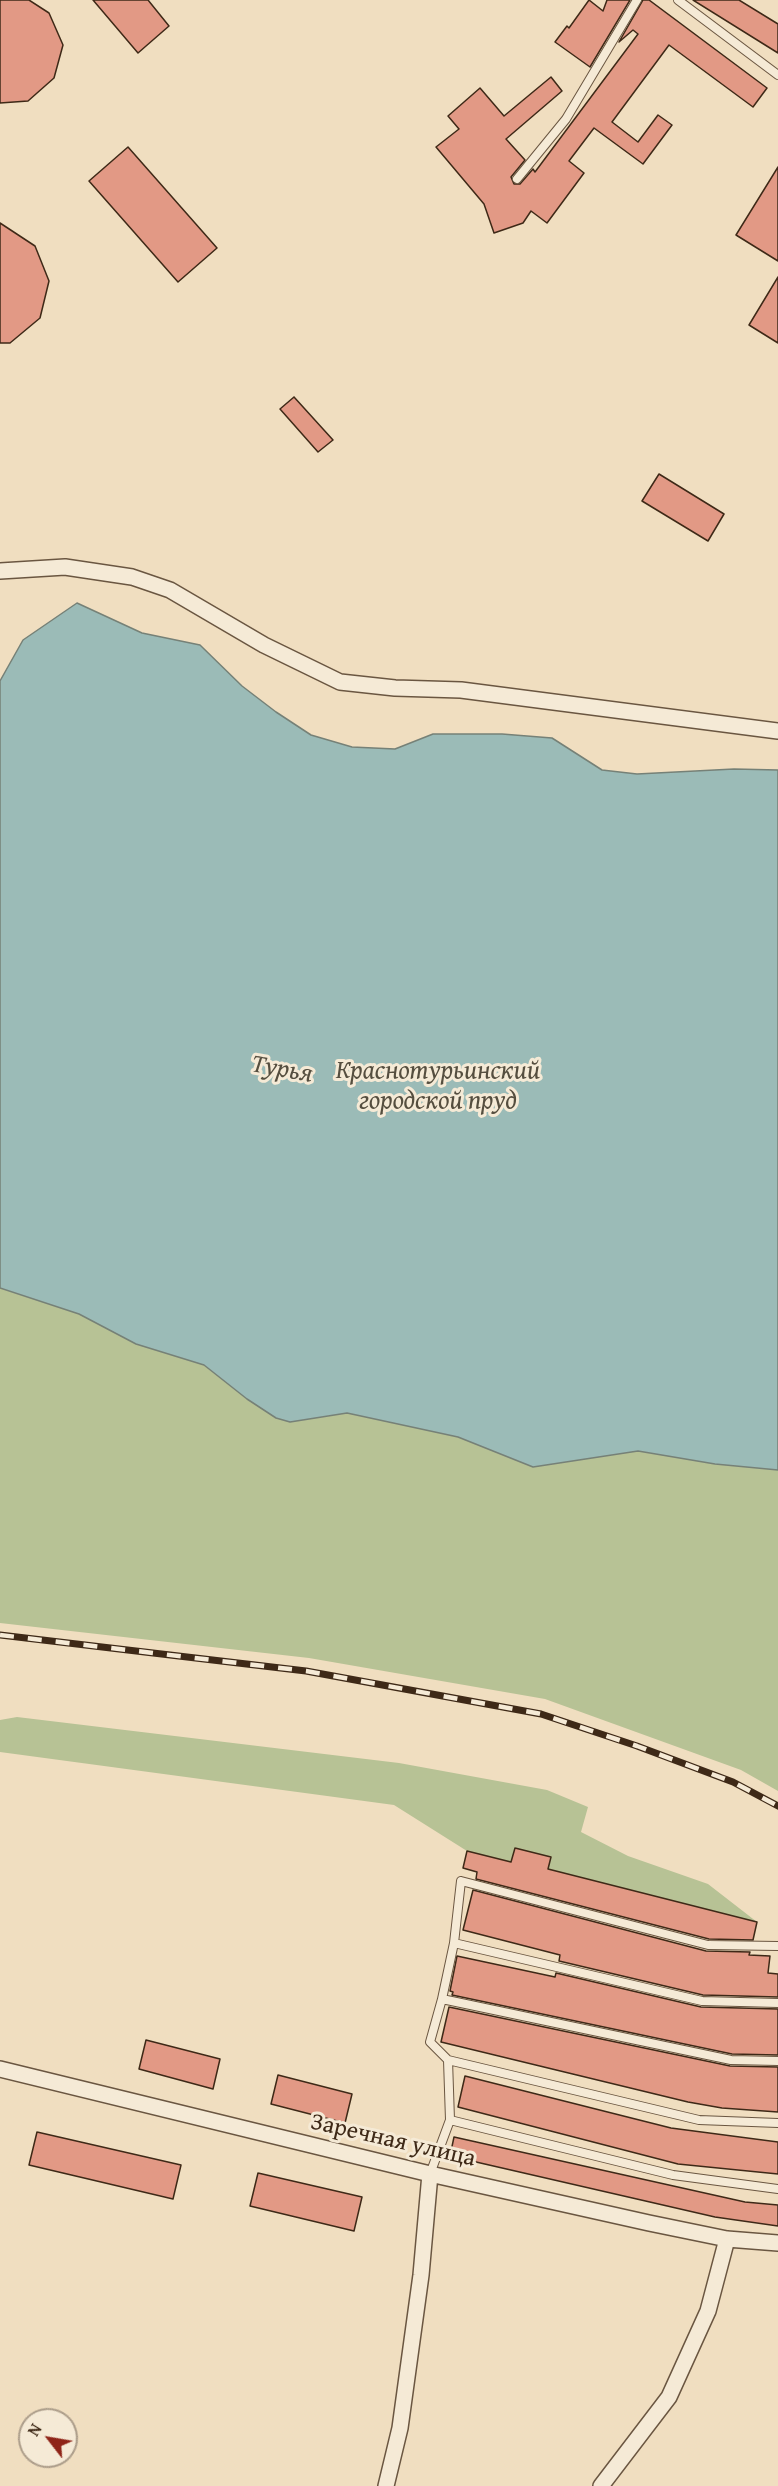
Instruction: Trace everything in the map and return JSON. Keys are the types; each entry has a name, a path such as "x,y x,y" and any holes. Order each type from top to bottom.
{"street":[{"path":"0,571 65,567 132,577 170,590 264,645 340,682 395,688 461,690 743,728 778,730"},
{"name":"Заречная улица","path":"0,2069 430,2174 727,2239 778,2243"},
{"path":"386,2486 400,2428 421,2274 430,2174"},
{"path":"601,2486 669,2397 708,2311 727,2239"}],"lane":[{"path":"517,179 566,119 637,0"},
{"path":"678,0 778,75"},
{"path":"778,1946 708,1945 461,1881 454,1943 430,2042 448,2060 699,2120 778,2123"},
{"path":"454,1943 702,2001 778,2003"},
{"path":"442,1999 731,2060 778,2061"},
{"path":"430,2174 450,2120 448,2060"},
{"path":"450,2120 673,2175 778,2189"}],"green space":[{"path":"0,1288 79,1314 136,1344 204,1365 247,1399 276,1418 290,1422 347,1413 458,1437 533,1467 638,1451 715,1464 778,1470 778,1791 741,1770 545,1699 309,1658 0,1623"},
{"path":"17,1717 399,1763 547,1790 588,1807 581,1832 628,1856 708,1884 757,1922 548,1869 551,1857 515,1848 511,1862 467,1851 394,1805 0,1752 0,1720"}],"water":[{"name":"Краснотурьинский городской пруд","path":"77,603 142,633 200,645 242,686 276,712 311,735 352,747 395,749 433,734 502,734 552,738 602,770 637,774 734,769 778,770 778,1470 715,1464 638,1451 533,1467 458,1437 347,1413 290,1422 276,1418 247,1399 204,1365 136,1344 79,1314 0,1288 0,681 23,640"}],"building":[{"path":"0,0 29,0 49,13 63,45 54,78 28,101 0,103"},
{"path":"93,0 148,0 169,26 138,53"},
{"path":"589,0 603,11 607,0 630,0 590,67 555,42 567,26 569,28"},
{"path":"643,0 649,0 767,88 753,107 669,45 612,122 638,142 658,115 672,125 643,164 594,128 569,161 584,173 547,223 531,211 523,223 494,233 484,204 436,147 459,129 448,116 480,88 504,116 551,77 562,91 506,139 525,160 511,177 514,184 520,184 533,169 535,172 638,34 633,30 619,42"},
{"path":"693,0 739,0 778,24 778,53"},
{"path":"128,147 217,248 178,282 89,181"},
{"path":"778,167 778,261 736,235"},
{"path":"0,223 35,246 49,281 40,318 10,343 0,343"},
{"path":"778,277 778,343 749,325"},
{"path":"294,397 333,440 318,452 280,409"},
{"path":"659,474 724,514 708,541 642,501"},
{"path":"515,1848 551,1857 548,1869 757,1922 753,1940 709,1939 476,1879 477,1872 463,1868 467,1851 511,1862"},
{"path":"473,1890 706,1951 750,1952 749,1955 770,1956 768,1973 778,1974 778,1997 703,1995 559,1961 560,1955 463,1930"},
{"path":"457,1956 555,1977 556,1973 701,2007 778,2009 778,2055 732,2054 452,1995 453,1992 450,1991"},
{"path":"449,2007 730,2066 778,2067 778,2112 722,2108 688,2102 441,2042"},
{"path":"146,2040 220,2059 213,2089 139,2069"},
{"path":"278,2075 352,2094 345,2123 271,2104"},
{"path":"465,2076 671,2128 778,2142 778,2174 678,2164 458,2107"},
{"path":"37,2132 181,2165 173,2199 29,2165"},
{"path":"454,2137 745,2202 778,2205 778,2226 715,2217 450,2156"},
{"path":"258,2173 362,2197 354,2231 250,2206"}],"railway":[{"path":"0,1635 306,1671 541,1714 637,1746 733,1782 778,1806"}],"water label":[{"name":"Турья","path":"282,1070"}]}
